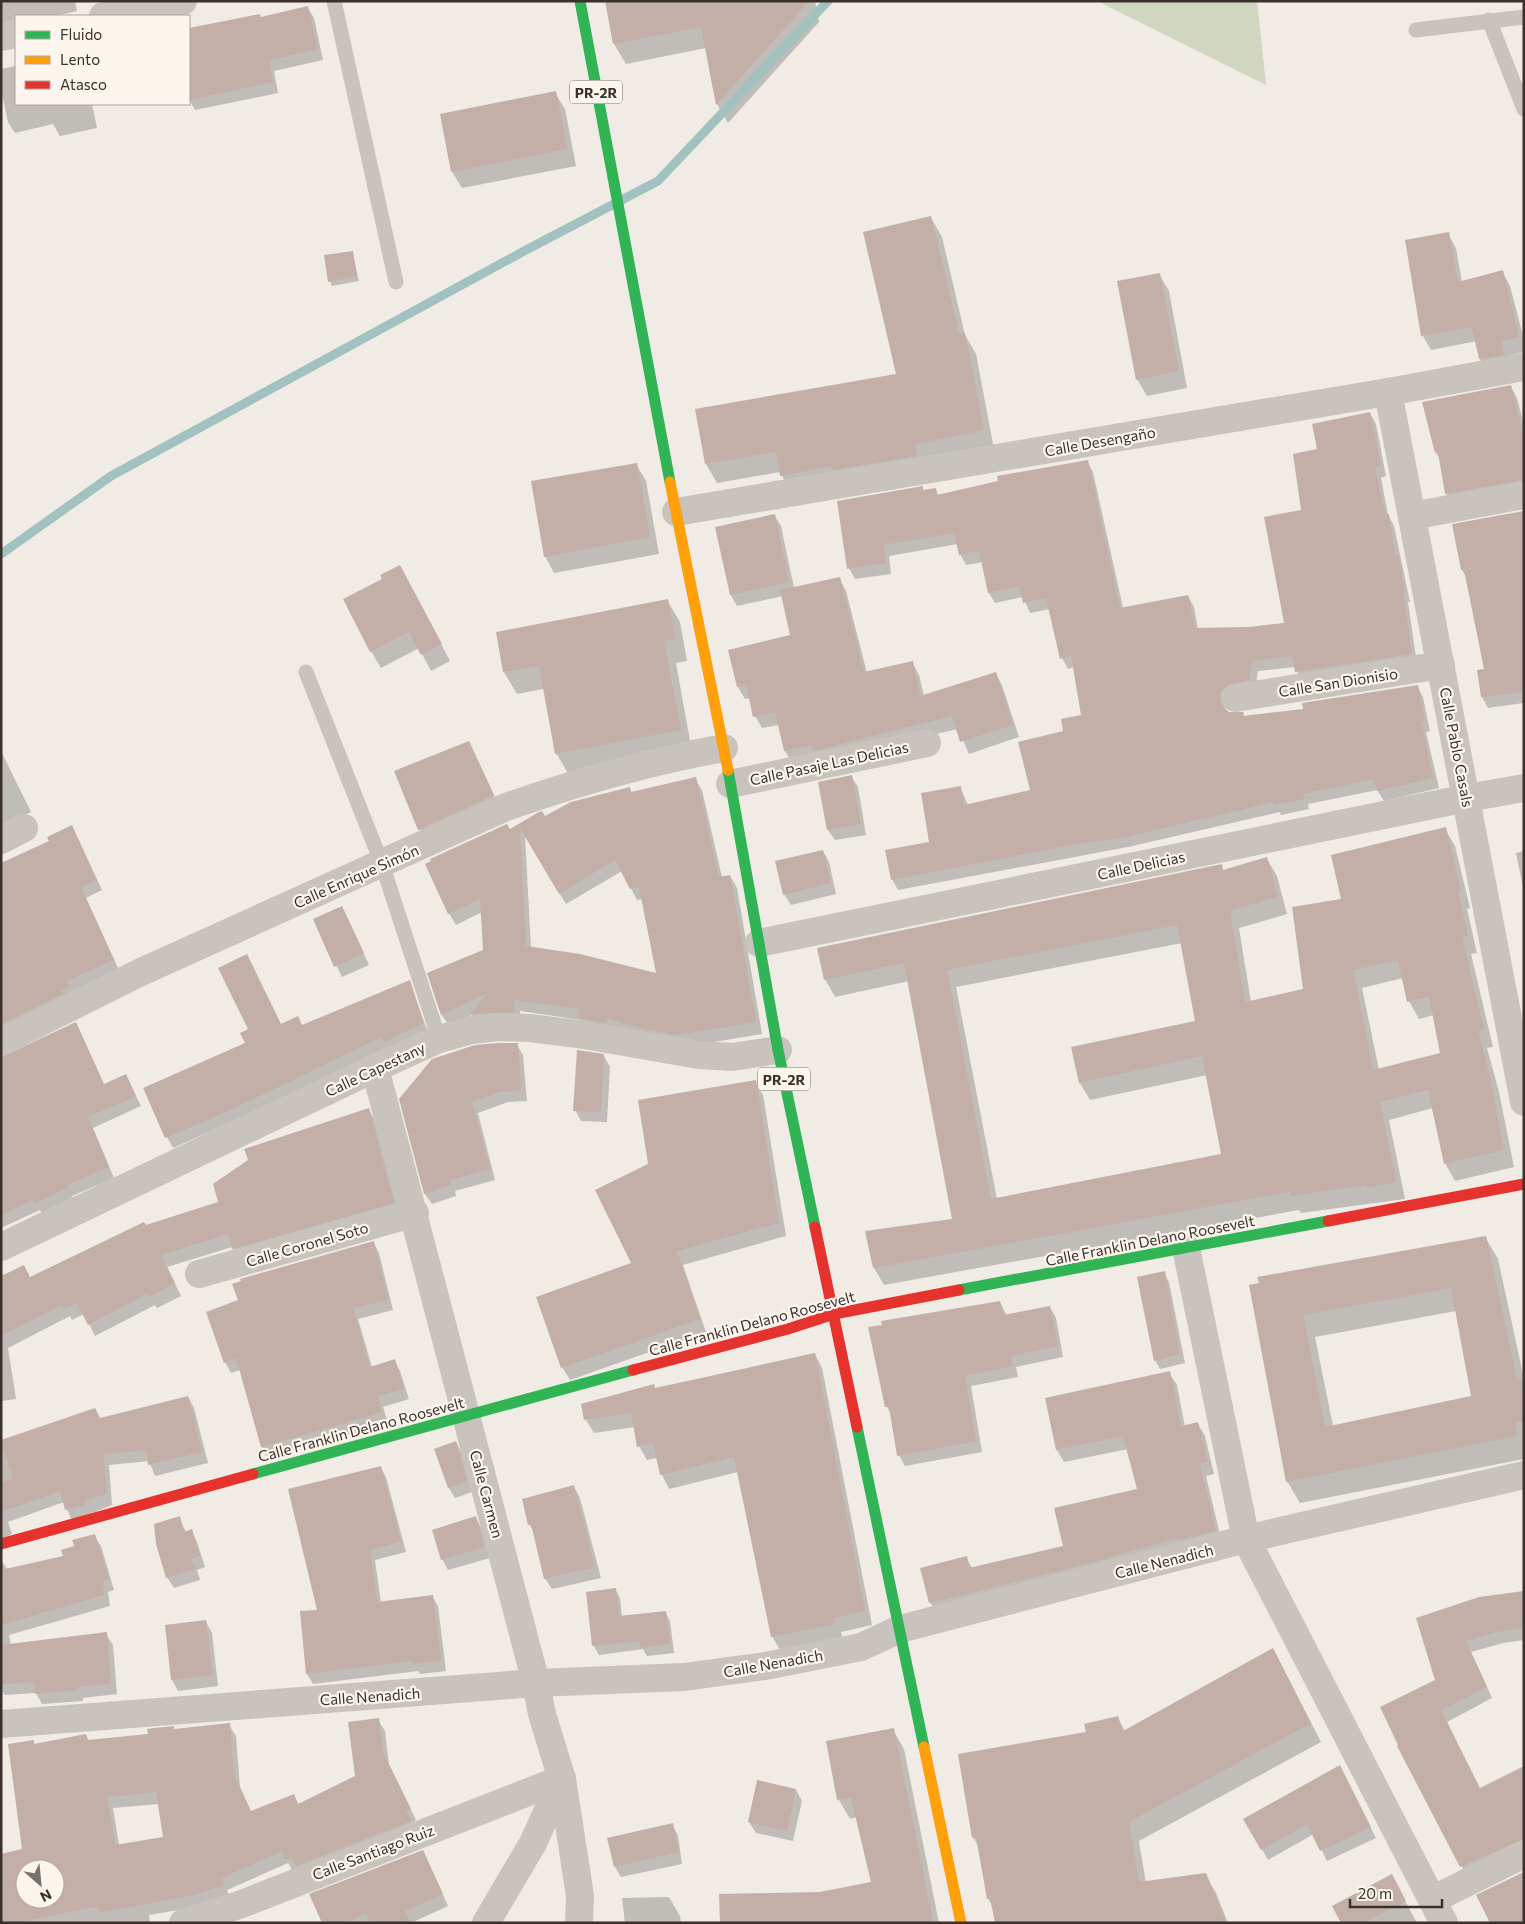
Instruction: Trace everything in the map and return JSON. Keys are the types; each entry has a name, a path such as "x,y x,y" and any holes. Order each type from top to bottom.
{"main road":[{"name":"PR-2R","path":"580,1 612,182 724,748 778,1050 961,1923"},
{"name":"Calle Franklin Delano Roosevelt","path":"1,1544 467,1415 788,1329 834,1314 1524,1184"}],"street":[{"path":"102,1 104,15"},
{"path":"109,15 183,1"},
{"path":"1,37 15,34"},
{"name":"Calle Desengaño","path":"676,512 1388,392 1524,367"},
{"name":"Calle Pablo Casals","path":"1388,392 1467,798 1516,1022 1524,1102"},
{"path":"1412,516 1524,495"},
{"name":"Calle San Dionisio","path":"1235,698 1441,666"},
{"name":"Calle Pasaje Las Delicias","path":"730,784 927,743"},
{"name":"Calle Enrique Simón","path":"1,1042 141,972 506,807 566,786 678,756 724,748"},
{"name":"Calle Delicias","path":"759,943 1467,798 1524,788"},
{"name":"Calle Capestany","path":"1,1247 375,1068 439,1039 472,1030 498,1027 578,1034 698,1055 732,1057 778,1050"},
{"name":"Calle Carmen","path":"375,1068 415,1213 536,1683 542,1714 562,1779 580,1896 579,1923"},
{"name":"Calle Coronel Soto","path":"199,1274 415,1213"},
{"path":"1186,1248 1246,1539 1438,1911 1524,1854"},
{"name":"Calle Nenadich","path":"1,1724 536,1683 684,1677 764,1666 861,1647 900,1629 1246,1539 1524,1475"},
{"path":"486,1923 533,1843 562,1779"},
{"name":"Calle Santiago Ruiz","path":"183,1923 249,1901 562,1779"}],"lane":[{"path":"334,1 396,282"},
{"path":"1416,30 1524,17"},
{"path":"1488,20 1524,109"},
{"path":"306,672 382,864 439,1039"}],"green space":[{"path":"1097,1 1257,1 1266,85"}],"building":[{"path":"605,1 809,1 716,105 701,27 613,44"},
{"path":"308,6 318,49 269,60 273,82 190,100 190,28 260,14 261,17"},
{"path":"556,91 567,149 451,172 440,114"},
{"path":"931,216 959,334 965,333 984,430 915,444 917,456 833,470 832,466 780,476 776,452 705,464 695,409 896,374 863,232"},
{"path":"1449,232 1458,282 1503,270 1519,337 1501,341 1504,355 1479,359 1472,327 1421,336 1405,240"},
{"path":"353,251 357,276 328,282 324,255"},
{"path":"1160,273 1179,371 1136,380 1117,281"},
{"path":"1511,385 1524,437 1524,480 1445,494 1438,452 1435,453 1422,402"},
{"path":"1370,412 1381,466 1375,467 1385,514 1389,514 1395,555 1398,554 1405,591 1403,592 1412,654 1295,672 1292,656 1252,661 1249,680 1226,686 1220,693 1220,701 1229,712 1244,712 1243,716 1303,709 1302,703 1418,685 1425,721 1421,721 1433,778 1377,791 1374,779 1303,794 1304,799 1274,805 1273,802 1122,838 1082,843 891,880 885,850 929,842 921,793 961,786 964,805 1030,790 1018,742 1063,731 1061,719 1081,715 1071,656 1060,659 1046,598 1023,603 1019,586 988,593 979,551 959,555 954,533 883,545 886,563 847,569 837,501 923,486 923,490 936,488 937,495 998,481 997,476 1088,460 1120,608 1188,595 1195,628 1249,627 1284,623 1264,517 1301,510 1293,454 1317,449 1312,424"},
{"path":"637,463 650,537 544,557 531,481"},
{"path":"1524,511 1524,692 1481,697 1477,670 1484,669 1464,570 1461,570 1452,524"},
{"path":"775,514 789,582 730,595 715,527"},
{"path":"400,565 442,644 421,655 409,632 370,652 343,599 382,579 380,575"},
{"path":"840,577 864,672 913,661 920,696 996,672 1013,725 960,742 952,716 813,751 812,745 784,751 775,712 753,717 746,685 737,687 728,650 790,635 780,590"},
{"path":"668,599 675,639 664,641 681,730 555,754 539,666 503,672 496,632"},
{"path":"469,741 494,795 418,830 394,771"},
{"path":"852,775 861,824 827,830 818,782"},
{"path":"696,777 719,877 730,875 756,1022 677,1035 649,1030 606,1018 606,1023 578,1018 579,1009 514,1000 515,1012 470,1014 488,993 441,1015 427,973 483,950 480,899 448,914 425,864 431,861 430,859 507,824 510,829 539,812 542,811 545,816 571,802 630,787 631,792","holes":["520,828 559,894 615,860 630,889 639,887 656,973 580,954 526,946"]},
{"path":"72,825 97,880 81,887 114,960 66,981 69,987 61,991 63,994 1,1024 1,863 49,841 47,837"},
{"path":"1446,827 1461,891 1458,891 1468,936 1462,937 1484,1029 1478,1031 1489,1073 1504,1150 1444,1164 1428,1090 1380,1102 1396,1182 1367,1188 1366,1185 1290,1196 1289,1192 873,1268 865,1231 952,1219 904,963 824,980 817,948 1222,864 1223,870 1267,857 1278,896 1230,911 1245,1002 1303,989 1292,907 1341,899 1331,855","holes":["1177,925 1195,1021 1071,1047 1079,1083 1202,1056 1221,1154 991,1199 947,970","1398,960 1407,1002 1429,997 1440,1053 1373,1070 1353,970"]},
{"path":"823,850 831,883 783,895 775,861"},
{"path":"342,906 364,953 334,967 313,919"},
{"path":"247,954 281,1024 298,1016 302,1025 410,980 424,1023 384,1042 381,1037 231,1110 165,1138 143,1088 245,1043 240,1033 248,1029 218,968"},
{"path":"76,1022 104,1084 126,1074 136,1096 88,1117 109,1167 67,1185 68,1188 35,1203 33,1200 1,1215 1,1057"},
{"path":"518,1043 521,1090 501,1092 472,1102 490,1169 450,1180 451,1185 424,1194 399,1099 432,1059 475,1045"},
{"path":"577,1050 604,1054 601,1112 573,1111"},
{"path":"756,1080 779,1223 677,1251 700,1319 561,1368 536,1297 631,1263 595,1190 648,1164 638,1100"},
{"path":"369,1108 394,1203 232,1249 228,1234 161,1255 175,1283 149,1297 147,1294 88,1325 77,1303 64,1309 62,1305 1,1336 1,1276 24,1265 30,1277 144,1222 146,1225 218,1202 213,1184 248,1160 244,1149"},
{"path":"1486,1236 1517,1380 1524,1378 1524,1421 1515,1423 1517,1436 1286,1482 1249,1285 1259,1283 1257,1277","holes":["1451,1288 1471,1396 1325,1427 1303,1315"]},
{"path":"374,1241 388,1300 353,1308 370,1367 395,1359 404,1389 378,1396 382,1412 261,1447 236,1358 224,1363 206,1312 238,1300 232,1284 241,1281 240,1279"},
{"path":"1165,1271 1180,1354 1154,1361 1137,1277"},
{"path":"1000,1301 1003,1315 1050,1306 1058,1346 1011,1356 1013,1366 965,1376 976,1441 897,1456 889,1407 885,1407 868,1327 882,1325 881,1321"},
{"path":"815,1353 865,1611 834,1618 835,1624 771,1637 734,1457 660,1475 653,1443 637,1447 631,1413 584,1420 581,1404 654,1384 655,1388"},
{"path":"1170,1371 1181,1426 1198,1422 1208,1462 1200,1464 1216,1531 1178,1540 1177,1538 1075,1567 929,1603 920,1568 967,1556 969,1568 1063,1546 1054,1508 1137,1489 1123,1436 1056,1450 1045,1398"},
{"path":"188,1396 202,1452 148,1465 146,1450 103,1454 107,1494 84,1500 86,1504 65,1510 60,1491 1,1512 1,1483 13,1479 1,1440 95,1408 100,1418"},
{"path":"456,1441 467,1481 448,1488 434,1449"},
{"path":"381,1466 401,1541 370,1550 377,1602 433,1595 441,1661 413,1664 412,1661 306,1674 300,1611 317,1610 288,1489"},
{"path":"574,1485 595,1567 544,1579 531,1524 528,1525 522,1499"},
{"path":"180,1516 184,1532 192,1529 200,1556 191,1559 195,1569 166,1578 156,1544 154,1524"},
{"path":"476,1516 484,1547 441,1560 432,1530"},
{"path":"95,1534 109,1579 103,1581 104,1595 1,1625 1,1570 63,1556 61,1550 74,1546 72,1540"},
{"path":"616,1588 619,1616 666,1611 670,1644 640,1648 640,1641 592,1646 586,1592"},
{"path":"1524,1591 1524,1628 1496,1632 1466,1641 1487,1687 1441,1710 1480,1788 1524,1766 1524,1839 1460,1867 1397,1746 1380,1707 1435,1680 1416,1618 1479,1597"},
{"path":"206,1620 213,1675 171,1680 165,1625"},
{"path":"107,1632 111,1684 78,1687 78,1690 35,1694 34,1682 1,1684 1,1645"},
{"path":"1273,1648 1311,1723 1129,1822 1139,1882 1206,1873 1226,1923 995,1923 990,1898 987,1899 976,1837 972,1838 958,1754 1086,1732 1084,1724 1118,1716 1123,1731"},
{"path":"379,1718 383,1752 411,1809 406,1811 411,1821 296,1866 292,1857 285,1860 282,1851 222,1878 224,1885 194,1895 99,1913 98,1906 17,1923 1,1923 1,1854 22,1849 8,1744 34,1740 34,1744 86,1734 88,1740 148,1734 147,1729 154,1728 174,1726 174,1729 230,1723 234,1775 251,1811 294,1794 298,1804 355,1776 348,1722","holes":["156,1792 163,1837 115,1845 107,1797"]},
{"path":"894,1728 933,1923 720,1923 719,1894 820,1892 871,1882 851,1798 837,1800 826,1741"},
{"path":"1340,1765 1371,1827 1320,1851 1307,1824 1261,1850 1243,1819"},
{"path":"757,1780 796,1789 787,1831 748,1822"},
{"path":"673,1823 679,1852 614,1867 607,1838"},
{"path":"423,1850 443,1894 405,1911 410,1923 371,1923 366,1913 345,1923 322,1923 309,1894"},
{"path":"1524,1872 1524,1923 1490,1923 1476,1895"},
{"path":"1392,1874 1406,1901 1364,1923 1341,1923 1332,1906"}],"waterway":[{"path":"1,554 111,476 526,250 658,181 828,1"}],"traffic: fast":[{"path":"580,1 670,482"},
{"path":"728,770 778,1050 815,1227"},
{"path":"959,1290 1328,1221"},
{"path":"253,1474 633,1370"},
{"path":"857,1427 924,1747"}],"traffic: slow":[{"path":"670,482 728,770"},
{"path":"924,1747 961,1923"}],"traffic: jam":[{"path":"1328,1221 1524,1184"},
{"path":"815,1227 857,1427"},
{"path":"633,1370 788,1329 834,1314 959,1290"},
{"path":"1,1544 253,1474"}]}
